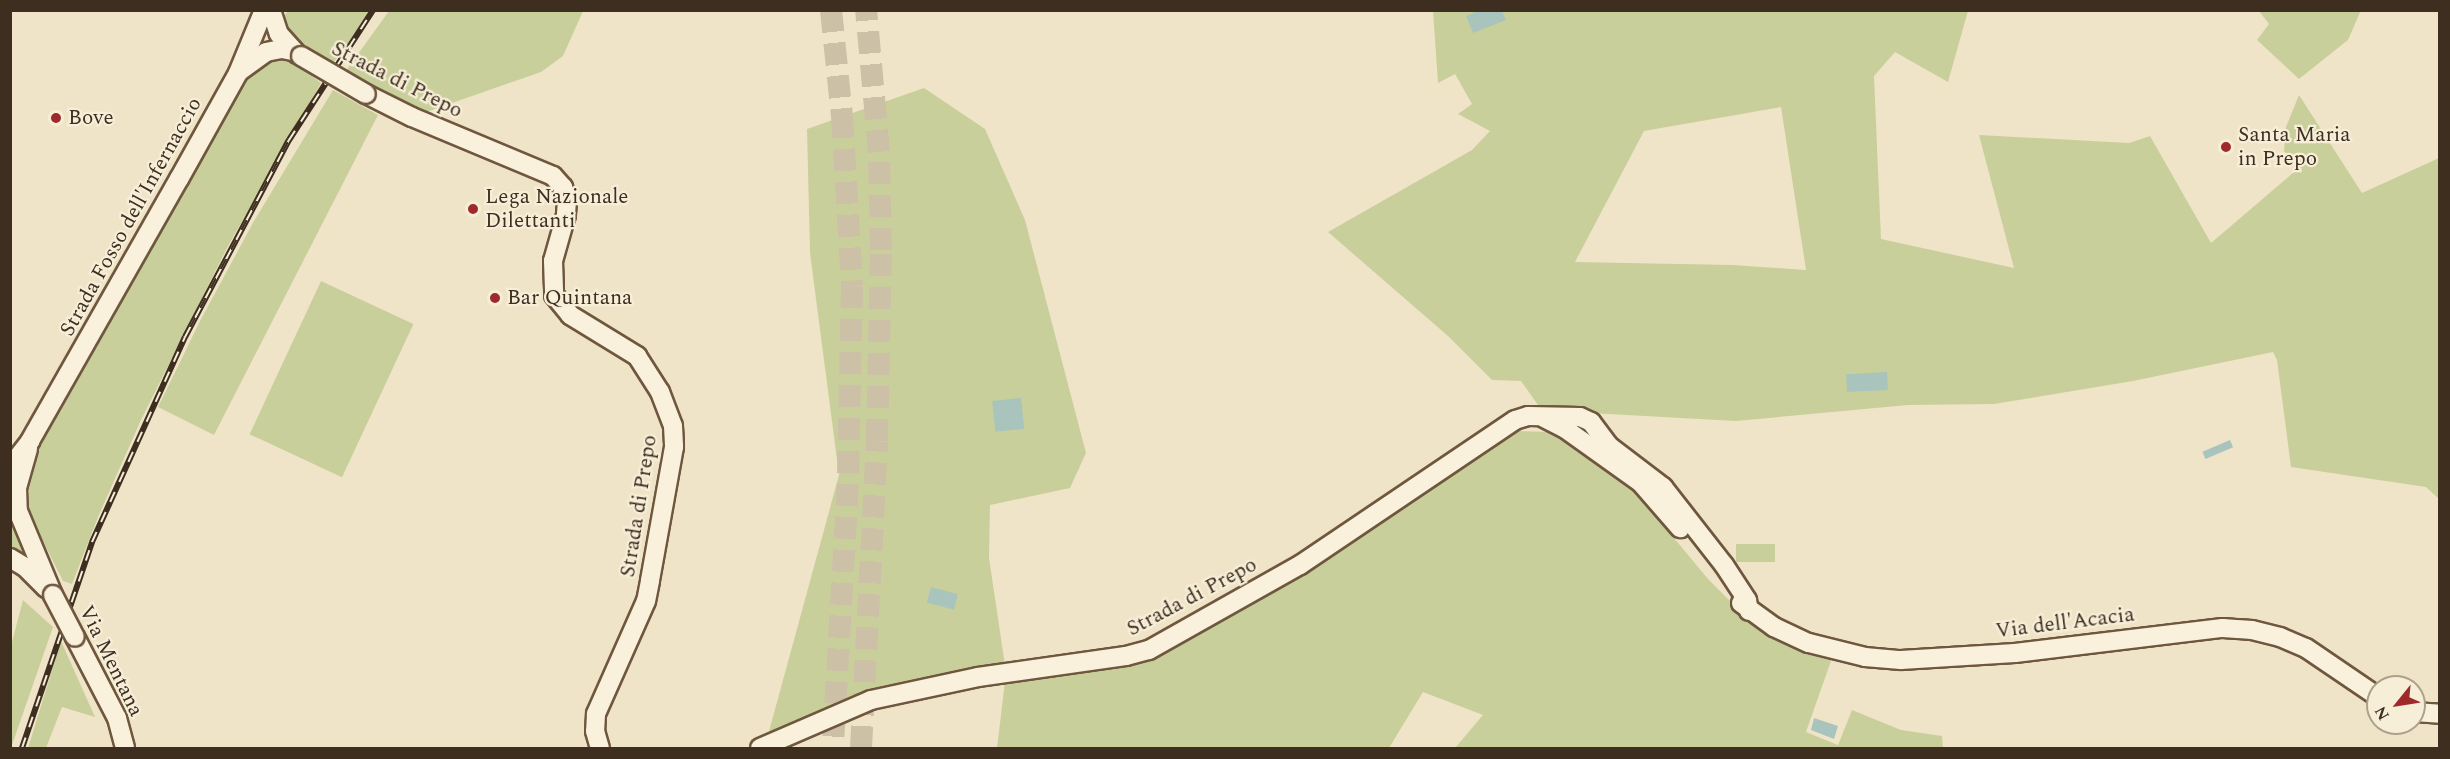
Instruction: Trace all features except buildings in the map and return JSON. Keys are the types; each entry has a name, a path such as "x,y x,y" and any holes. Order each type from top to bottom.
{"street":[{"name":"Strada Fosso dell'Infernaccio","path":"30,441 238,73 264,10"},
{"name":"Strada di Prepo","path":"270,10 279,34 296,54 412,117 553,176 563,188 567,200 566,215 552,261 554,295 570,315 637,356 660,392 673,426 674,447 648,591 596,714 595,731 600,748"},
{"path":"238,73 266,52 282,49 296,54"},
{"name":"Strada di Prepo","path":"760,748 871,700 978,677 1126,656 1149,650 1300,565 1515,420 1538,416 1580,417 1590,422 1609,446 1663,487 1724,565 1747,600 1749,611"},
{"name":"Via dell'Acacia","path":"1538,416 1564,428 1641,483 1666,510 1727,589 1749,611 1774,627 1809,643 1865,657 1901,660 2015,652 2223,628 2252,630 2280,637 2306,648 2366,689"},
{"path":"10,467 30,441"},
{"name":"Via Mentana","path":"30,441 17,489 18,511 53,595 117,718 125,748"},
{"name":"Via Mentana","path":"10,558 25,567 53,595"}],"green space":[{"path":"2361,10 2348,40 2299,79 2257,40 2269,24 2259,11"},
{"path":"288,11 374,11 333,63 299,46 281,20"},
{"path":"389,11 583,11 563,56 541,72 412,117 340,79"},
{"path":"1433,11 1968,11 1948,82 1895,52 1874,76 1881,239 2014,268 1979,135 2129,143 2150,136 2211,243 2300,167 2284,151 2286,127 2299,95 2362,193 2439,158 2439,499 2426,487 2291,467 2277,360 2273,352 2133,381 1994,404 1908,405 1736,421 1590,413 1538,405 1521,381 1492,380 1448,336 1328,232 1472,150 1490,131 1458,114 1472,104 1455,74 1438,83","holes":["1781,107 1806,270 1733,265 1575,262 1644,131"]},
{"path":"277,55 292,61 321,83 228,246 141,420 98,517 72,584 63,581 22,500 48,419 240,78"},
{"path":"924,88 985,129 1025,220 1086,453 1070,488 990,505 989,558 1006,672 1149,650 1515,420 1518,431 1554,432 1635,491 1708,579 1751,622 1832,658 1806,732 1838,745 1852,710 1901,730 1942,736 1943,748 1455,748 1483,715 1423,692 1389,748 997,748 1006,673 871,700 765,746 839,475 810,253 807,129"},
{"path":"333,90 378,115 214,435 158,407 200,321 254,221"},
{"path":"321,281 413,324 342,477 250,434"},
{"path":"10,515 18,540 34,568 11,549"},
{"path":"1736,544 1775,544 1775,562 1736,562"},
{"path":"23,600 53,627 11,748 11,646"},
{"path":"61,641 95,717 62,707 46,748 28,748"}],"water":[{"path":"1481,10 1502,11 1506,20 1473,33 1466,16"},
{"path":"1887,372 1888,390 1847,392 1846,374"},
{"path":"1021,398 1024,429 995,432 992,401"},
{"path":"2230,440 2233,447 2206,459 2202,452"},
{"path":"931,587 958,594 954,610 927,602"},
{"path":"1814,718 1838,726 1834,739 1811,730"}],"tunnel":[{"path":"831,10 842,116 852,286 848,484 833,748"},
{"path":"861,748 877,441 881,250 879,152 866,10"}],"railway":[{"path":"22,748 92,542 185,337 289,140 373,10"}],"place":[{"name":"Bove","path":"56,118"},
{"name":"Santa Maria in Prepo","path":"2226,147"},
{"name":"Lega Nazionale Dilettanti","path":"473,209"},
{"name":"Bar Quintana","path":"495,298"}]}
